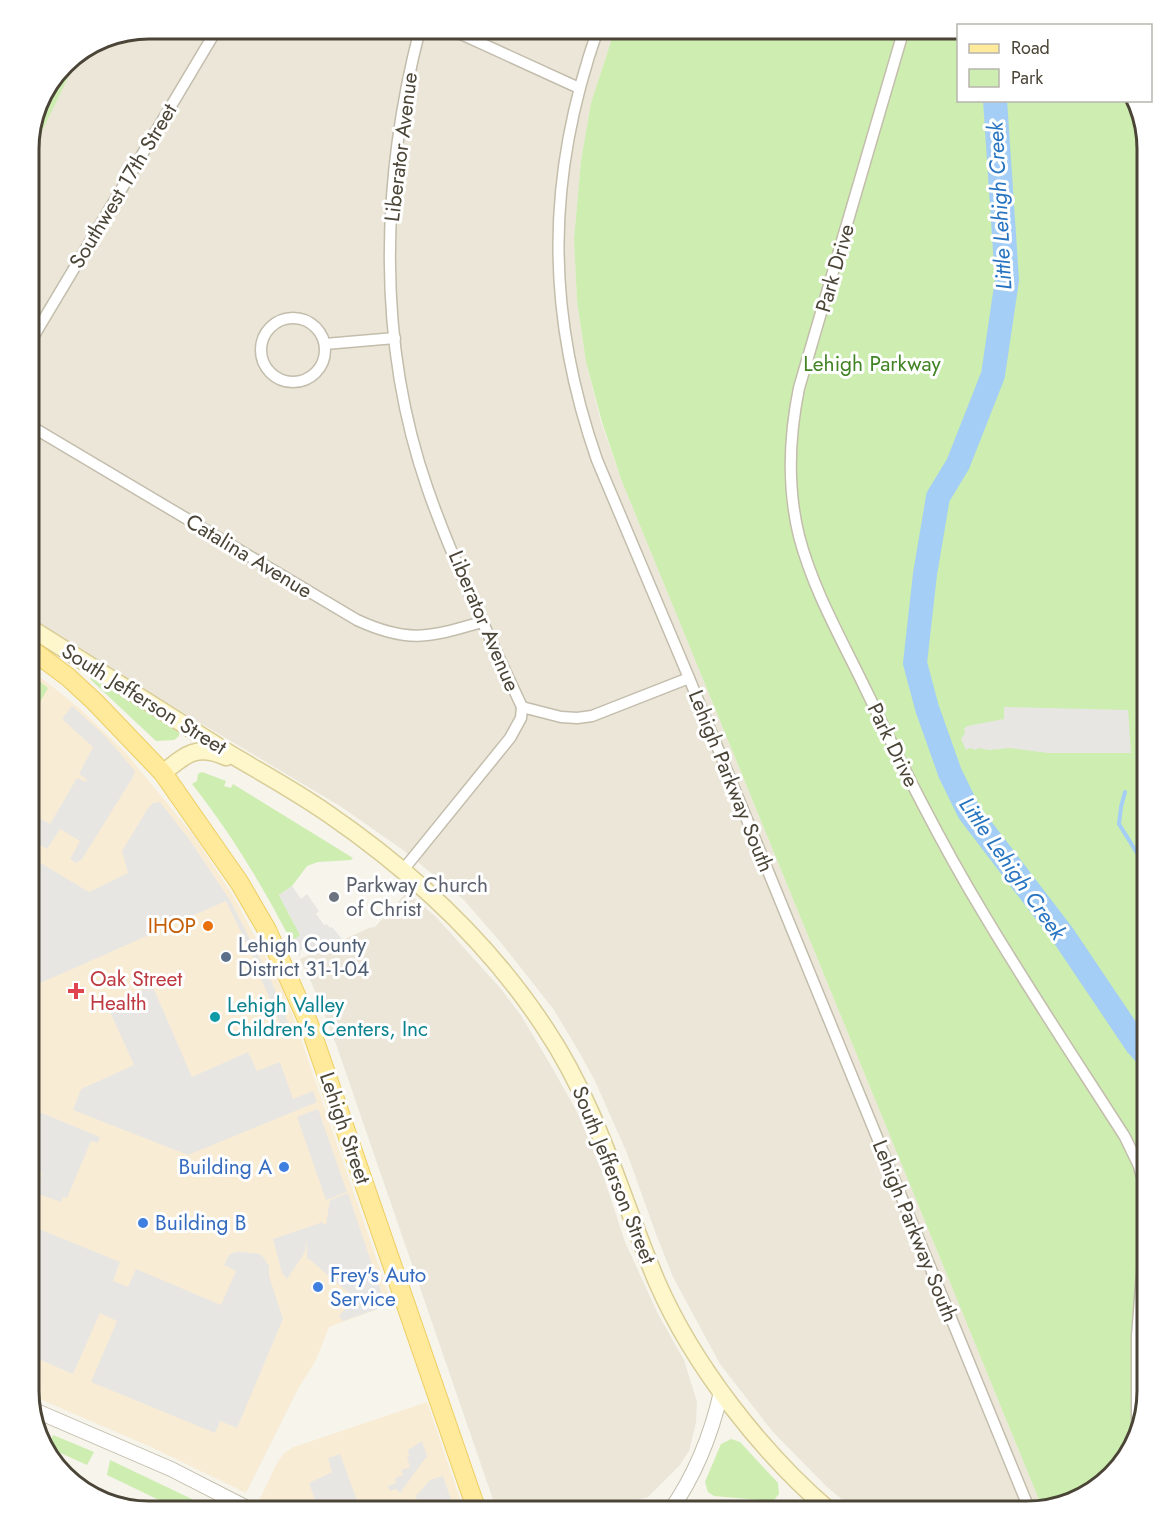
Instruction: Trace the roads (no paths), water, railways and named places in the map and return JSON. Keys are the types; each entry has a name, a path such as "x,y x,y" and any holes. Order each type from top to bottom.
{"main road":[{"name":"South Jefferson Street","path":"39,633 325,812 403,870 436,898 496,961 547,1031 589,1107 657,1282 689,1342 721,1392 795,1478 819,1501"},
{"name":"Lehigh Street","path":"39,655 68,677 95,702 163,773 238,882 267,930 309,1024 473,1501"},
{"name":"South Jefferson Street","path":"163,773 178,760 198,750 217,753 260,772"}],"street":[{"name":"Southwest 17th Street","path":"39,327 211,39"},
{"name":"Liberator Avenue","path":"403,870 510,738 521,718 522,707 482,622 428,490 414,440 395,338 390,257 393,176 401,111 417,39"},
{"path":"472,39 579,88"},
{"name":"Lehigh Parkway South","path":"595,39 579,88 566,149 558,232 559,284 566,350 582,414 597,460 689,678 1026,1501"},
{"name":"Park Drive","path":"901,39 799,388 791,437 790,470 799,536 817,588 905,772 981,910 1125,1137 1137,1162"},
{"path":"297,317 316,326 325,344 325,355 321,366 305,380 294,383 273,376 261,358 263,336 277,321 287,318 297,317"},
{"path":"325,344 395,338"},
{"name":"Catalina Avenue","path":"39,431 357,620 376,629 395,634 436,635 482,622"},
{"path":"522,707 561,717 592,716 689,678"},
{"name":"Park Drive","path":"1137,1336 1137,1391"},
{"path":"677,1501 702,1457 721,1392"},
{"path":"41,1413 171,1469 232,1501"}],"waterway":[{"name":"Little Lehigh Creek","path":"995,102 1007,280 993,375 958,464 938,497 925,574 915,663 927,708 950,773 969,812 1063,935 1137,1045"},
{"path":"1125,792 1119,824 1137,853"}],"place":[{"name":"Parkway Church of Christ","path":"334,897"},
{"name":"IHOP","path":"208,926"},
{"name":"Lehigh County District 31-1-04","path":"226,957"},
{"name":"Oak Street Health","path":"76,991"},
{"name":"Lehigh Valley Children's Centers, Inc","path":"215,1017"},
{"name":"Building A","path":"284,1167"},
{"name":"Building B","path":"143,1223"},
{"name":"Frey's Auto Service","path":"318,1287"}],"park label":[{"name":"Lehigh Parkway","path":"872,364"}]}
